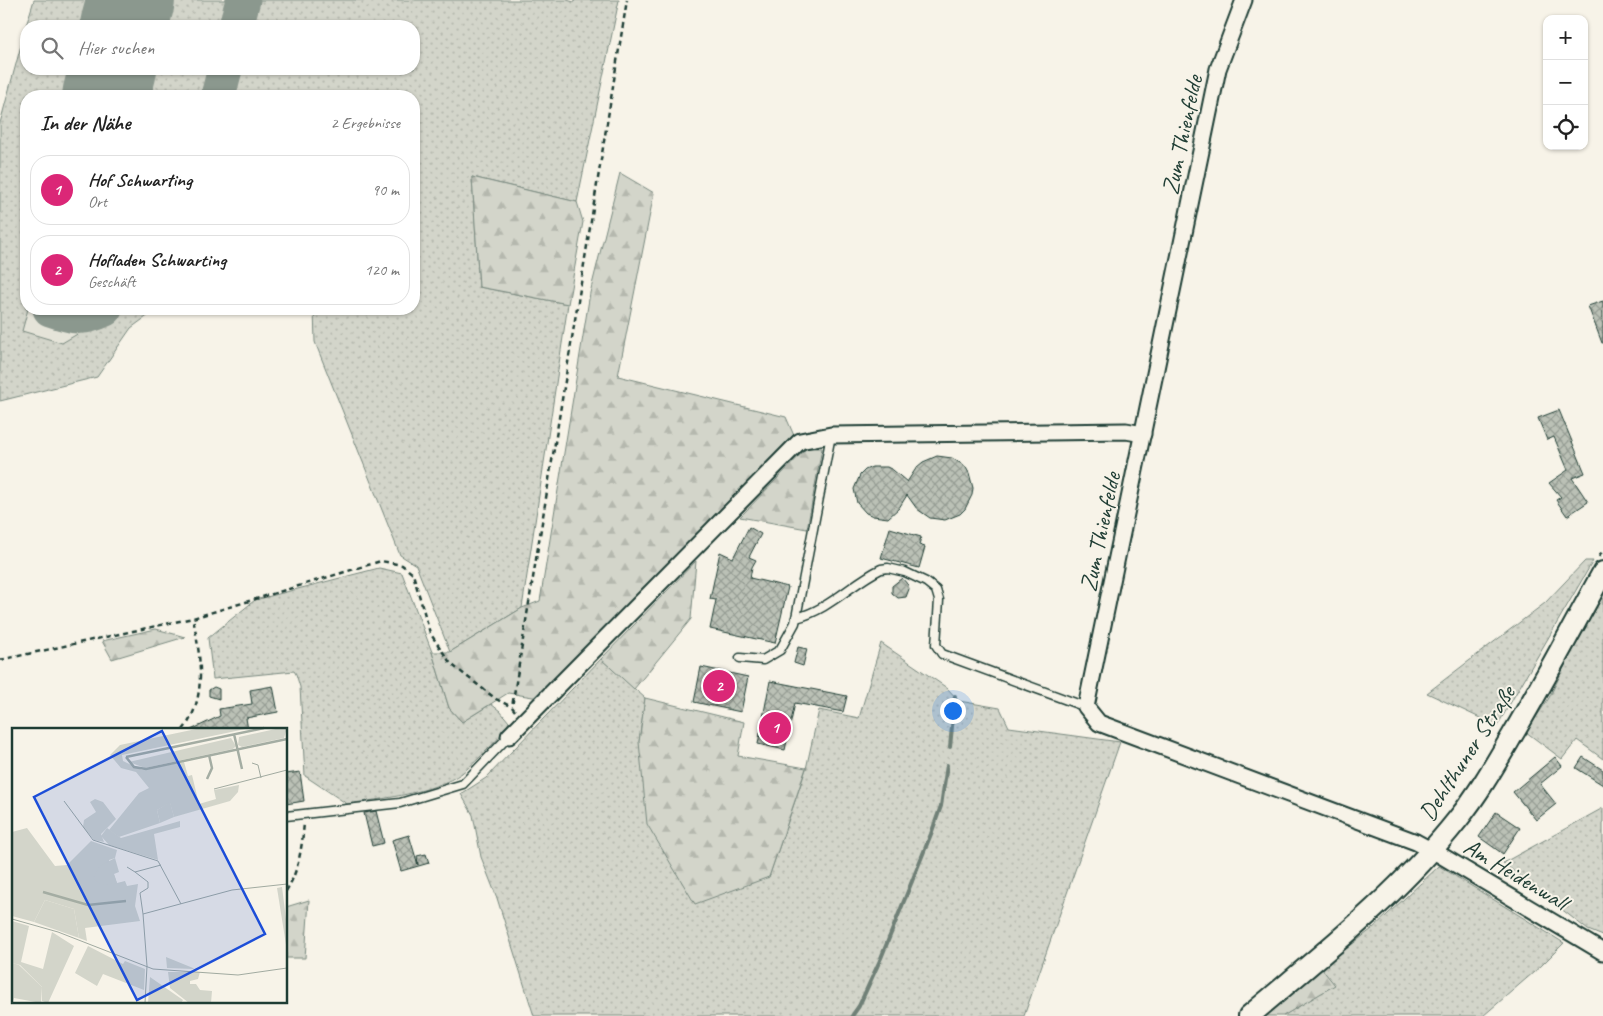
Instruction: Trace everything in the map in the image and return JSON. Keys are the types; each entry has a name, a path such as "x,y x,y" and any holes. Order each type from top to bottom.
{"street":[{"name":"Zum Thienfelde","path":"1086,707 1218,69 1244,0"},
{"path":"509,736 800,441 832,435 1126,432 1143,434"},
{"name":"Dehlthuner Straße","path":"1249,1016 1404,881 1459,818 1489,774 1528,708 1603,572"},
{"path":"1086,707 1098,723 1416,842 1432,850"},
{"name":"Am Heidenwall","path":"1432,850 1603,952"}],"lane":[{"path":"740,658 764,660 780,650 795,623 832,435"},
{"path":"796,618 822,608 882,568 900,570 926,582 936,590 939,600 936,645 942,654 1086,707"},
{"path":"288,816 400,803 462,784 509,736"}],"path":[{"path":"512,707 627,0"},
{"path":"0,660 193,618 381,561 402,565 413,574 430,633 451,664 496,699 512,707 523,722"},
{"path":"185,728 190,721 200,681 198,648 193,618"},
{"path":"288,888 292,881 302,845 305,814"}],"shaded area":[{"path":"34,0 363,0 359,20 28,20"},
{"path":"20,49 20,75 348,75 345,90 20,90 20,315 149,315 131,328 97,377 0,401 0,123"}],"green space":[{"path":"34,0 110,0 105,20 28,20"},
{"path":"154,0 234,0 229,20 149,20"},
{"path":"250,0 567,0 574,2 575,0 619,0 577,202 472,177 479,287 568,304 522,608 450,652 416,565 400,555 315,342 314,315 420,315 420,90 226,90 230,75 420,75 420,20 245,20"},
{"path":"20,49 20,75 90,75 86,90 20,90 20,315 26,315 22,331 62,343 110,315 149,315 131,328 97,377 0,401 0,123"},
{"path":"134,75 213,75 210,90 130,90"},
{"path":"620,173 654,193 618,376 786,417 795,438 539,698 508,693 462,722 449,708 432,652 450,652 522,608 540,601 590,293"},
{"path":"472,177 577,202 583,222 568,304 479,287"},
{"path":"807,448 822,448 807,529 740,517"},
{"path":"696,561 691,619 634,689 601,659"},
{"path":"1585,561 1593,561 1497,726 1427,693 1545,603"},
{"path":"379,568 402,573 432,652 449,708 462,722 491,704 509,722 500,737 482,755 462,773 450,780 437,786 407,794 347,804 305,776 300,687 294,671 213,679 208,638 255,600"},
{"path":"1603,588 1603,759 1577,740 1562,759 1526,732 1549,698"},
{"path":"156,629 185,637 112,659 102,641"},
{"path":"881,643 947,688 959,701 1000,708 1009,727 1120,742 1024,1016 534,1016 497,898 481,857 473,815 461,794 486,778 601,659 645,698 639,742 769,877 806,769 819,710 859,718"},
{"path":"645,698 744,722 738,756 806,768 769,877 695,904 647,824 639,742"},
{"path":"1603,808 1603,936 1588,930 1503,863"},
{"path":"1439,866 1564,943 1541,966 1483,1016 1283,1016 1334,985 1321,968 1372,929"},
{"path":"309,900 305,958 288,958 288,906"},
{"path":"1321,968 1335,985 1283,1016 1262,1016"}],"building":[{"path":"1603,301 1603,343 1602,343 1588,306"},
{"path":"1559,410 1585,473 1572,478 1588,502 1567,516 1556,500 1561,497 1549,483 1568,470 1554,437 1547,440 1538,418"},
{"path":"937,456 952,458 965,466 969,473 973,488 972,495 965,509 960,514 945,520 930,518 917,509 907,495 899,508 888,518 866,513 857,503 854,489 860,475 865,470 872,467 887,467 907,482 917,467"},
{"path":"749,527 761,534 749,557 756,560 752,567 750,578 788,587 775,643 710,629 716,600 710,599 720,552 733,558"},
{"path":"890,528 921,537 919,545 925,547 919,568 881,558"},
{"path":"902,578 909,589 906,597 898,598 892,593 892,586"},
{"path":"798,647 807,649 803,666 794,663"},
{"path":"701,667 748,677 741,712 694,702"},
{"path":"770,681 847,696 843,712 795,703 785,750 758,744"},
{"path":"273,686 278,712 246,718 248,728 195,728 220,716 219,709 252,704 250,690"},
{"path":"214,687 219,689 219,699 209,696 209,690"},
{"path":"1555,757 1562,766 1540,784 1556,804 1536,820 1513,792"},
{"path":"1583,757 1603,770 1603,785 1576,768"},
{"path":"300,772 304,801 288,804 288,774"},
{"path":"376,811 384,843 372,846 364,813"},
{"path":"1496,812 1520,828 1503,854 1479,837"},
{"path":"409,835 418,865 417,856 426,854 429,863 401,871 392,840"}],"waterway":[{"path":"950,747 955,696"},
{"path":"852,1016 859,1006 881,958 931,834 941,806 947,765"}],"taxiway":[{"path":"238,20 243,0"},
{"path":"220,90 223,75"},
{"path":"72,315 90,315"}],"runway":[{"path":"126,20 131,0"},
{"path":"108,90 111,75"}],"place":[{"name":"Hofladen Schwarting","path":"719,686"},
{"name":"Hof Schwarting","path":"775,728"}]}
